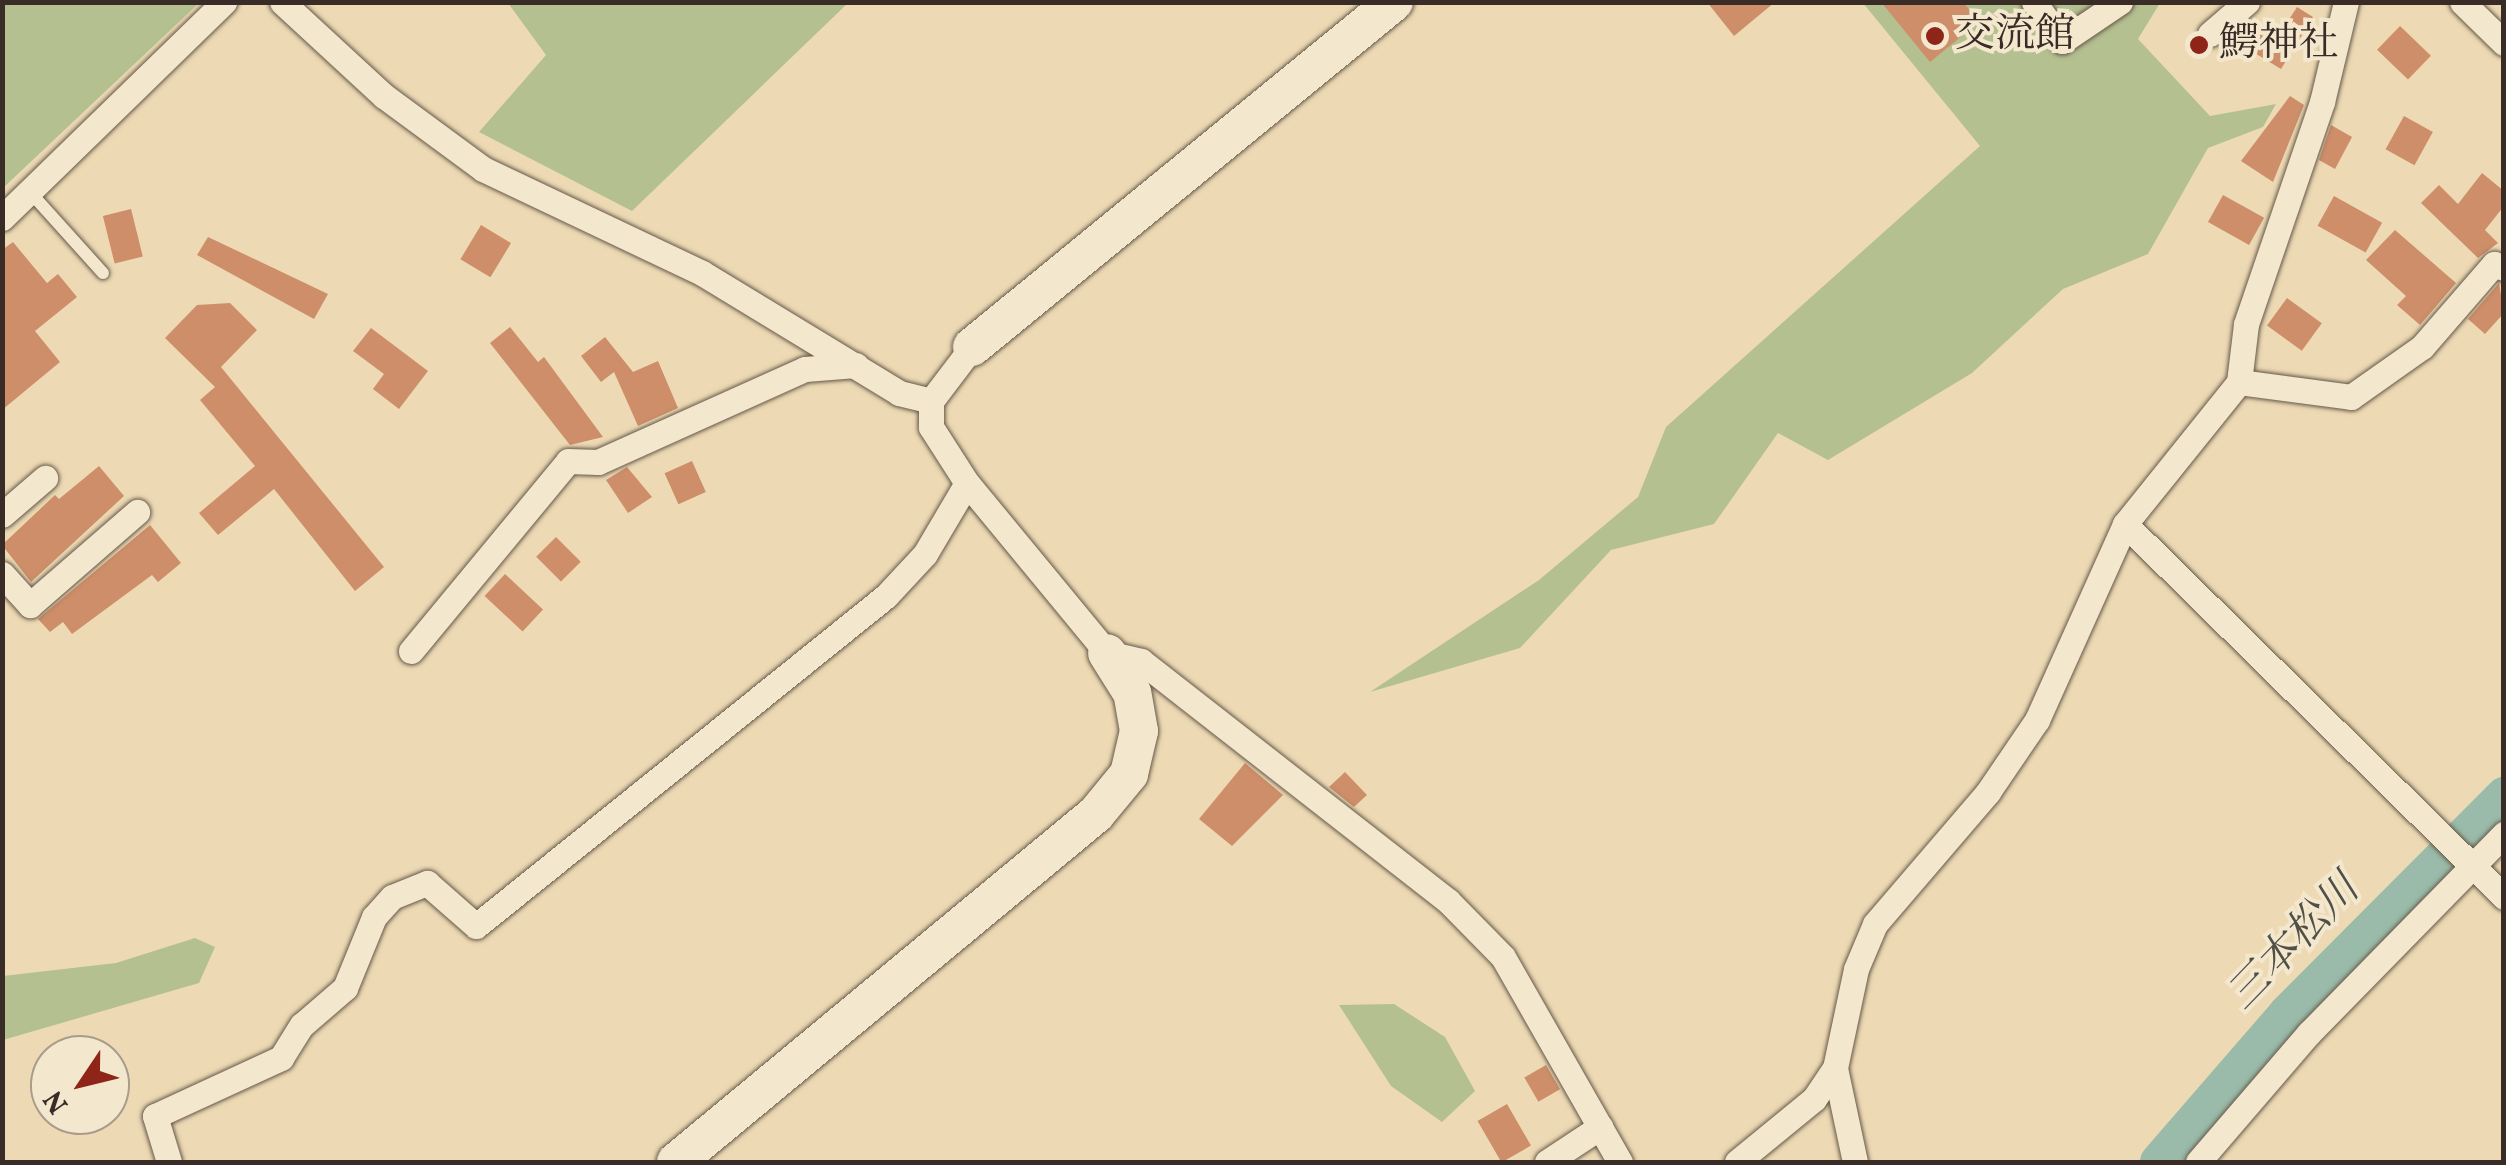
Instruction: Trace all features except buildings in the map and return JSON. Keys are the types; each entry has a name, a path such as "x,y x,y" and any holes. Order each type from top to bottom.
{"street":[{"path":"2,218 224,2"},
{"path":"282,2 384,96 482,169 702,273 899,393 930,401"},
{"path":"676,1162 1096,814 1129,774 1139,731 1132,693 1107,653 967,483 930,427 930,401 972,348 1394,2"},
{"path":"2034,2 2062,40 2120,2"},
{"path":"2210,34 2247,2"},
{"path":"1737,1162 1814,1099 1835,1068 1856,969 1875,924 1988,792 2037,720 2125,524 2238,382 2246,324 2322,102 2346,2"},
{"path":"2462,2 2504,43"},
{"path":"2238,382 2351,396 2422,347 2494,264 2504,268"},
{"path":"411,651 568,461 598,462 804,369 856,365"},
{"path":"2,515 45,478"},
{"path":"169,1162 155,1116 282,1058 302,1025 345,988 374,917 392,897 427,884 476,926 886,596 925,554 967,483"},
{"path":"2,574 30,605 137,512"},
{"path":"2125,524 2504,897"},
{"path":"1107,653 1141,661 1448,901 1512,971 1620,1162"},
{"path":"2198,1162 2309,1033 2504,834"},
{"path":"1835,1068 1855,1162"},
{"path":"1547,1162 1600,1127"}],"lane":[{"path":"30,192 104,273"}],"green space":[{"path":"3,2 199,2 199,3 3,188"},
{"path":"508,3 848,3 632,211 479,132 546,55"},
{"path":"1863,3 2160,3 2138,39 2210,116 2276,104 2263,127 2208,148 2148,254 2063,289 1972,373 1828,460 1778,433 1714,524 1611,550 1520,648 1370,692 1539,580 1638,497 1666,427 1980,146"},
{"path":"195,938 215,947 199,983 3,1040 3,976 116,963"},
{"path":"1394,1004 1445,1037 1475,1091 1442,1122 1391,1086 1339,1005"}],"waterway":[{"name":"三本松川","path":"2159,1162 2287,1014 2504,796"}],"place":[{"name":"交流館","path":"1935,36"},
{"name":"鰐神社","path":"2199,45"}]}
